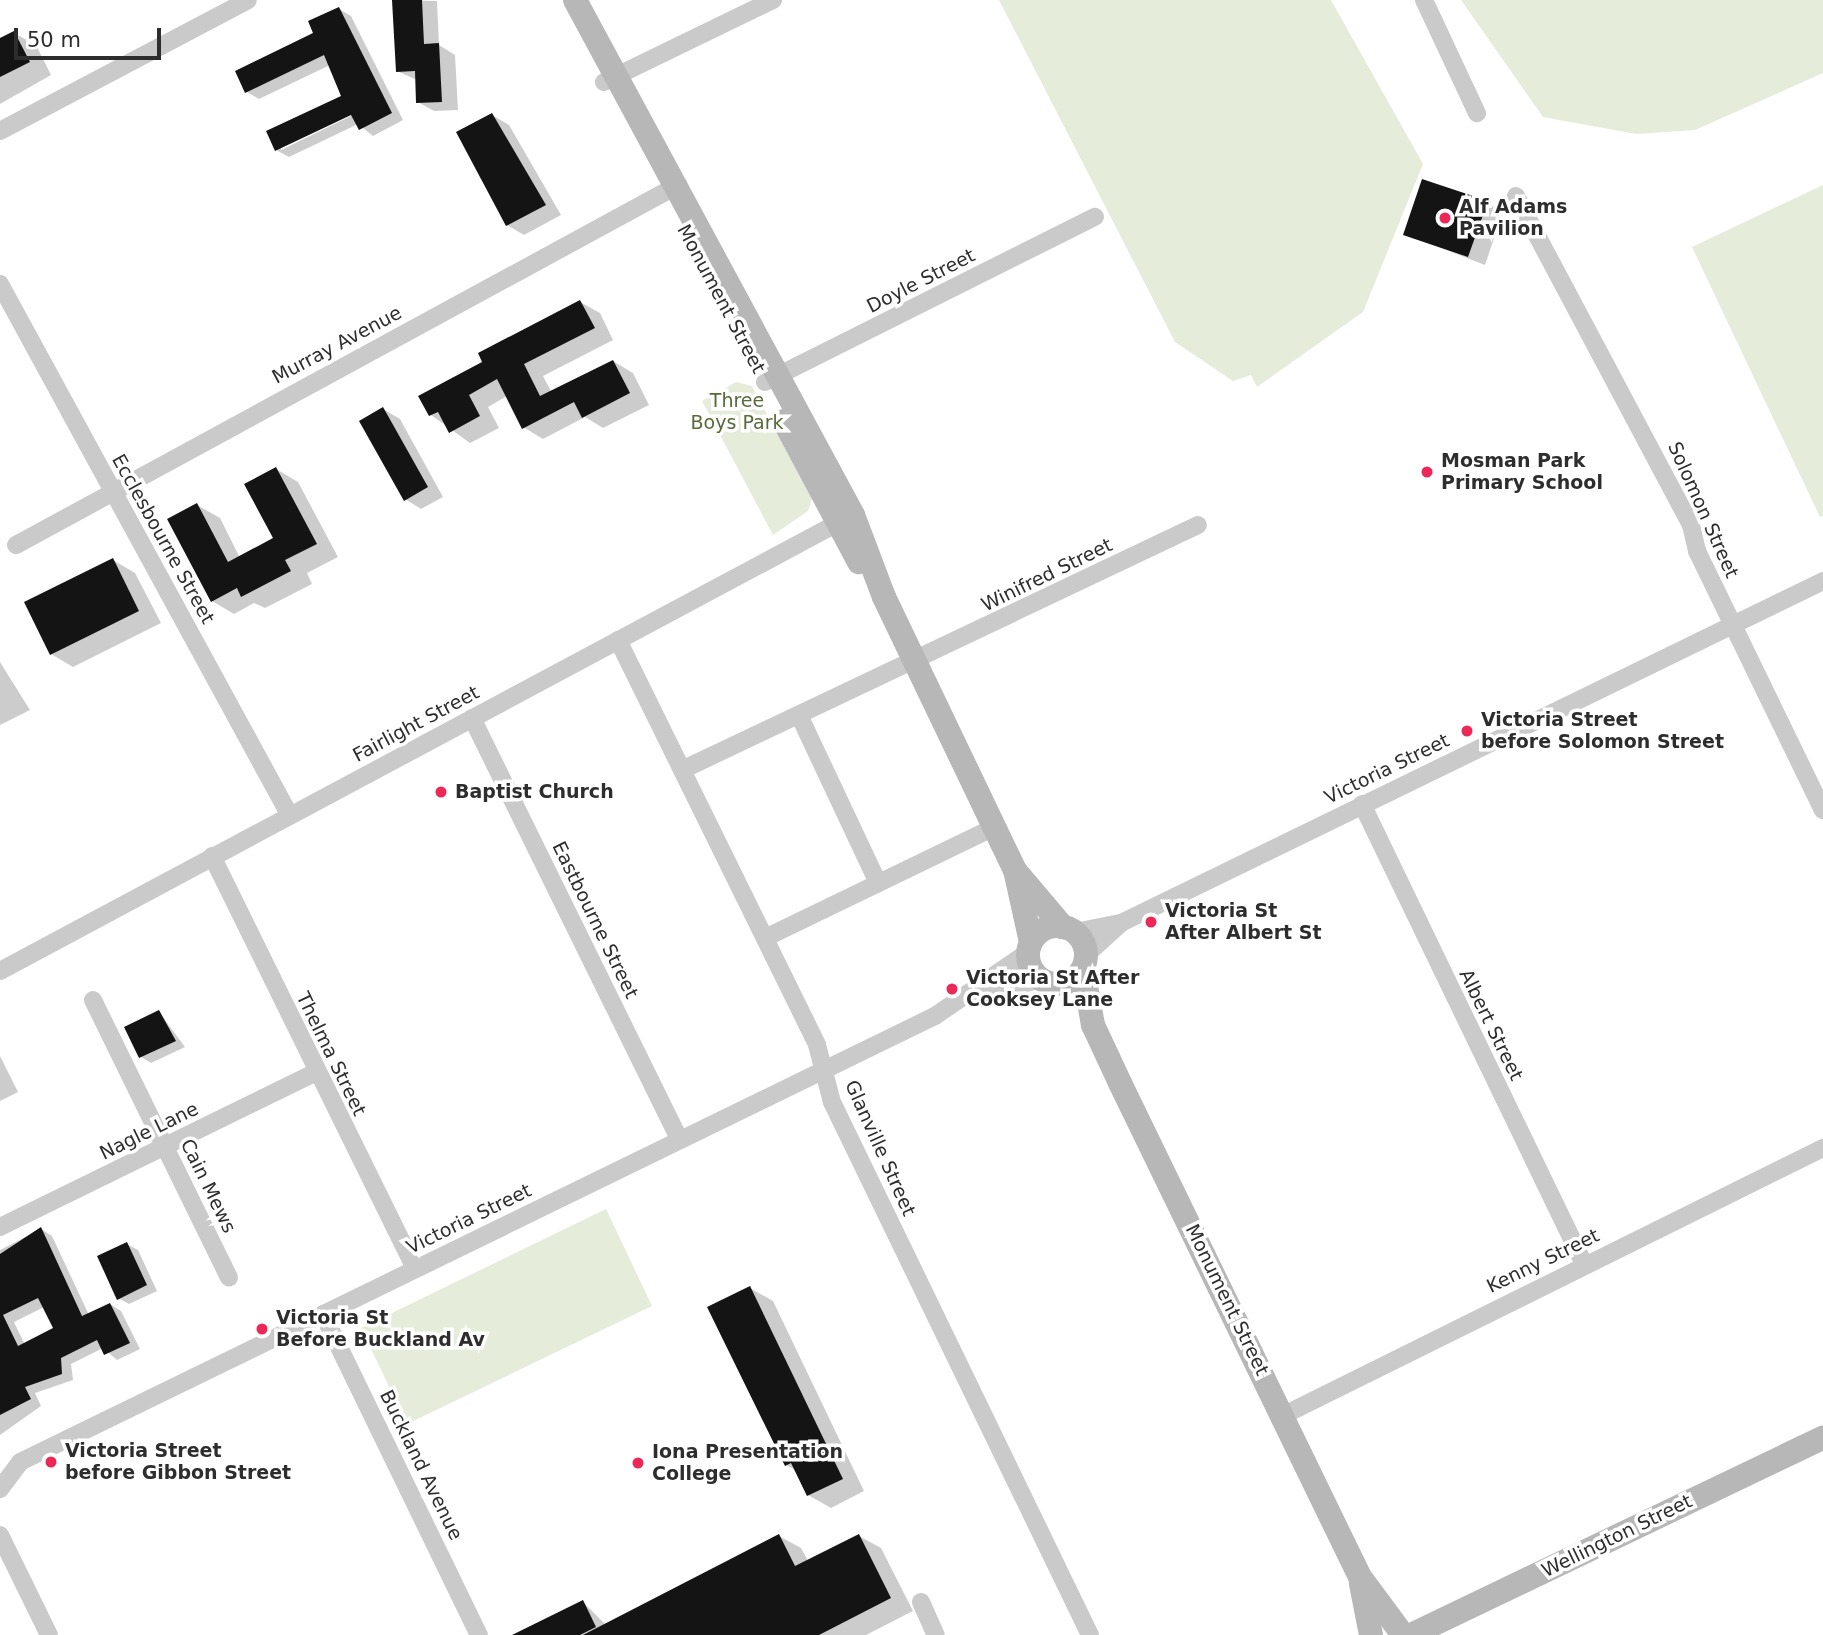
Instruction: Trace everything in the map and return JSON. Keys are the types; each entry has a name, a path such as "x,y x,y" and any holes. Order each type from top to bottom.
{"street":[{"path":"0,131 248,0"},
{"name":"Monument Street","path":"560,0 611,79 672,189 884,597 1015,870 1030,947"},
{"name":"Monument Street","path":"575,0 611,79"},
{"path":"611,79 773,0"},
{"path":"1424,0 1477,113"},
{"name":"Murray Avenue","path":"16,544 672,189"},
{"name":"Solomon Street","path":"1516,195 1643,430 1823,810"},
{"name":"Doyle Street","path":"771,379 1096,217"},
{"name":"Ecclesbourne Street","path":"0,284 289,814"},
{"name":"Fairlight Street","path":"0,971 844,519"},
{"name":"Winifred Street","path":"682,770 1198,526"},
{"name":"Victoria Street","path":"1069,929 1121,923 1823,581"},
{"name":"Glanville Street","path":"618,640 765,938 824,1070 832,1102 1090,1635"},
{"path":"799,715 878,883"},
{"name":"Eastbourne Street","path":"472,718 679,1139"},
{"name":"Albert Street","path":"1362,804 1584,1264"},
{"path":"765,938 995,827"},
{"name":"Thelma Street","path":"212,856 415,1269"},
{"name":"Monument Street","path":"1015,870 1069,929"},
{"name":"Victoria Street","path":"1084,962 1121,923"},
{"path":"1044,929 1069,929 1084,962 1070,981 1047,981 1030,947 1044,929"},
{"name":"Victoria Street","path":"0,1489 20,1462 967,999 1030,947"},
{"name":"Monument Street","path":"1084,962 1093,1025 1284,1415 1360,1577 1403,1635"},
{"name":"Monument Street","path":"1047,981 1093,1025"},
{"name":"Victoria Street","path":"967,999 1047,981"},
{"name":"Cain Mews","path":"93,1000 229,1277"},
{"name":"Nagle Lane","path":"0,1227 316,1072"},
{"name":"Kenny Street","path":"1284,1415 1584,1264 1823,1148"},
{"name":"Buckland Avenue","path":"323,1314 479,1635"},
{"name":"Wellington Street","path":"1411,1635 1823,1438"},
{"path":"0,1535 49,1635"},
{"name":"Monument Street","path":"1360,1577 1371,1635"},
{"path":"920,1602 936,1635"}],"green space":[{"path":"999,0 1331,0 1423,164 1363,312 1257,387 1251,375 1233,381 1175,342"},
{"path":"1461,0 1823,0 1823,73 1695,130 1636,134 1543,117"},
{"path":"1823,185 1823,516 1820,517 1692,247"},
{"name":"Three Boys Park","path":"736,382 752,386 812,499 808,511 773,535 702,401"},
{"path":"606,1209 652,1306 407,1424 361,1328"}],"building":[{"path":"392,0 422,0 424,44 439,43 442,102 416,103 415,71 396,72"},
{"path":"339,7 392,113 359,130 351,115 275,151 266,131 341,96 324,55 245,93 235,71 313,33 308,21"},
{"path":"14,31 30,62 0,77 0,38"},
{"path":"492,113 546,205 506,226 456,132"},
{"name":"Alf Adams Pavilion","path":"1422,179 1488,201 1468,257 1403,235"},
{"path":"580,300 595,328 524,364 540,396 613,360 630,393 582,418 574,402 522,429 497,379 469,395 480,416 449,433 438,412 429,416 418,396 482,362 478,353"},
{"path":"383,407 428,487 404,501 359,421"},
{"path":"276,467 317,544 285,560 291,571 241,597 237,588 211,602 167,519 197,503 228,562 273,538 244,484"},
{"path":"113,558 139,611 50,655 24,602"},
{"path":"159,1010 176,1041 139,1058 124,1027"},
{"path":"41,1227 82,1316 110,1303 130,1343 104,1355 97,1340 61,1358 62,1374 25,1387 31,1399 0,1415 0,1254","holes":["38,1298 53,1328 18,1346 3,1315"]},
{"path":"127,1242 147,1285 117,1300 97,1256"},
{"path":"750,1286 843,1479 807,1496 791,1463 785,1466 707,1307"},
{"path":"779,1534 795,1566 859,1534 891,1598 819,1635 583,1635"},
{"path":"583,1600 596,1627 580,1635 512,1635"}],"place":[{"name":"Alf Adams Pavilion","path":"1445,218"},
{"name":"Mosman Park Primary School","path":"1427,472"},
{"name":"Victoria Street before Solomon Street","path":"1467,731"},
{"name":"Baptist Church","path":"441,792"},
{"name":"Victoria St After Albert St","path":"1151,922"},
{"name":"Victoria St After Cooksey Lane","path":"952,989"},
{"name":"Victoria St Before Buckland Av","path":"262,1329"},
{"name":"Victoria Street before Gibbon Street","path":"51,1462"},
{"name":"Iona Presentation College","path":"638,1463"}]}
